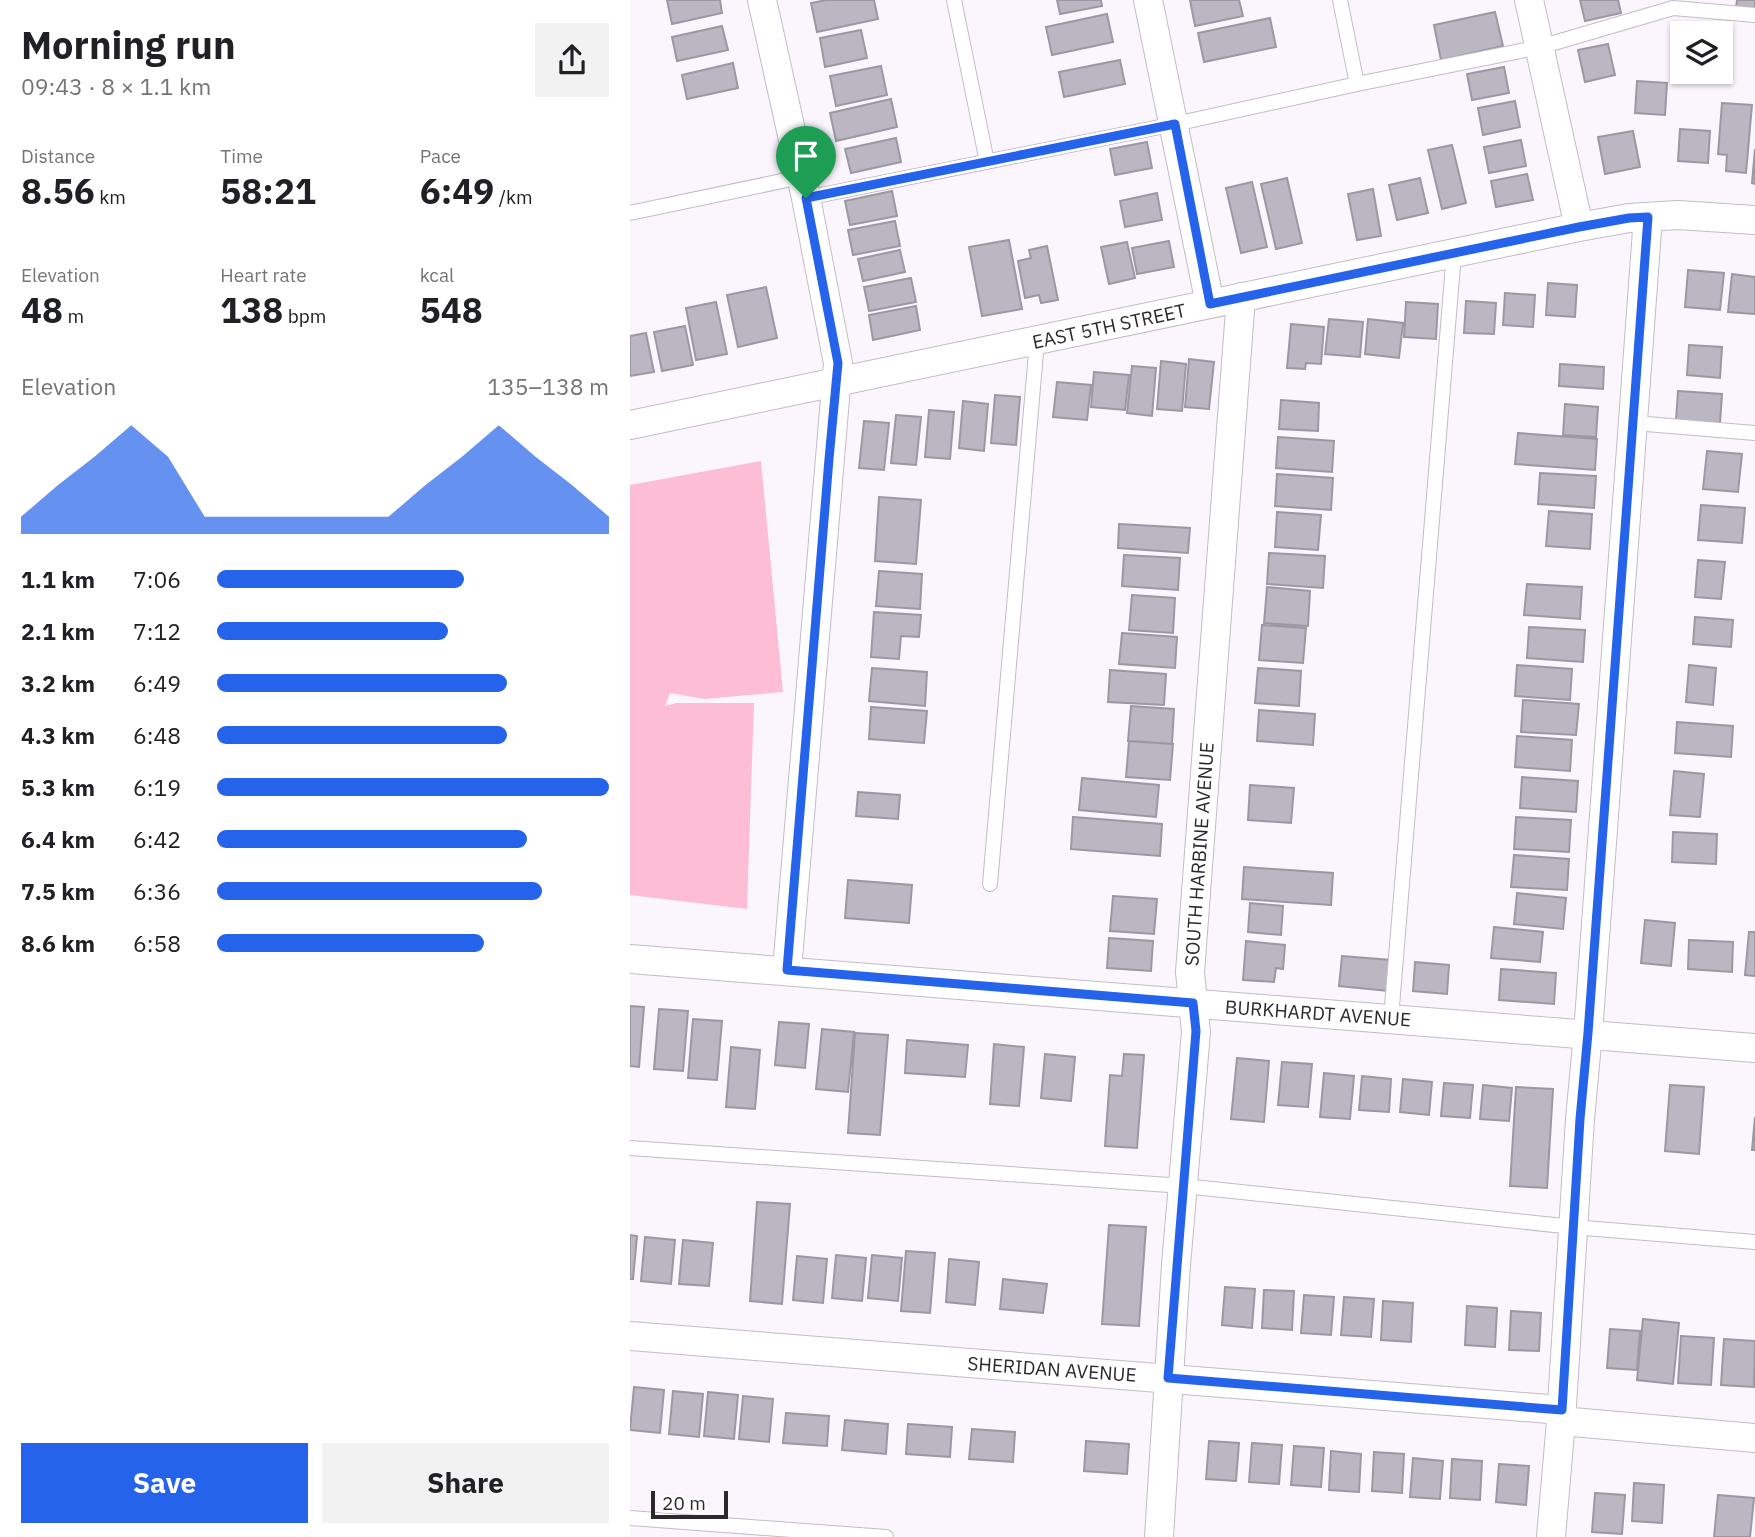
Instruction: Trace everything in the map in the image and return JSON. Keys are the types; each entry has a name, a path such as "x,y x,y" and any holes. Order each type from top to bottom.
{"street":[{"path":"762,0 804,188 838,363 787,970"},
{"path":"1148,0 1210,304"},
{"path":"1529,0 1579,227"},
{"name":"EAST 5TH STREET","path":"630,425 1579,227 1629,218 1678,215 1755,220"},
{"path":"1551,1537 1648,217"},
{"name":"SOUTH HARBINE AVENUE","path":"1158,1537 1196,1031 1191,959 1241,297"},
{"name":"BURKHARDT AVENUE","path":"630,959 1755,1048"},
{"name":"SHERIDAN AVENUE","path":"630,1336 1168,1378 1561,1415 1755,1438"}],"lane":[{"path":"954,0 987,162"},
{"path":"1340,0 1357,84"},
{"path":"630,213 987,162 1539,47 1673,4 1755,15"},
{"path":"1391,1018 1454,253"},
{"path":"990,884 1037,341"},
{"path":"1634,422 1755,433"},
{"path":"630,1148 1184,1186 1573,1227 1755,1242"},
{"path":"630,1518 886,1537"}],"shaded area":[{"path":"761,461 783,692 704,699 670,693 665,706 676,703 754,703 747,909 630,895 630,485"}],"building":[{"path":"667,0 720,0 722,13 672,24"},
{"path":"827,0 874,0 878,19 817,32 811,3"},
{"path":"1057,0 1101,0 1102,6 1060,14"},
{"path":"1190,0 1239,0 1243,16 1195,26"},
{"path":"1580,0 1618,0 1621,13 1585,21"},
{"path":"1737,0 1755,0 1755,10 1736,8"},
{"path":"1495,12 1503,46 1441,60 1434,25"},
{"path":"1107,14 1113,42 1052,55 1046,27"},
{"path":"1270,18 1276,47 1204,62 1198,33"},
{"path":"722,26 728,50 677,61 672,37"},
{"path":"861,30 867,58 825,67 820,38"},
{"path":"1608,44 1615,75 1585,82 1578,50"},
{"path":"1120,60 1125,84 1064,97 1059,72"},
{"path":"733,63 738,88 687,99 682,75"},
{"path":"881,66 887,95 836,106 830,76"},
{"path":"1504,67 1509,93 1472,100 1467,74"},
{"path":"1637,81 1667,83 1665,115 1635,113"},
{"path":"891,99 897,127 836,141 830,113"},
{"path":"1515,101 1520,127 1483,135 1478,108"},
{"path":"1722,103 1752,105 1746,173 1726,171 1727,155 1718,154"},
{"path":"1680,129 1710,131 1708,163 1678,161"},
{"path":"1633,131 1640,167 1605,174 1598,137"},
{"path":"896,138 901,162 851,173 845,149"},
{"path":"1521,140 1526,166 1489,173 1484,147"},
{"path":"1147,142 1152,168 1115,175 1110,149"},
{"path":"1452,145 1466,203 1442,209 1428,150"},
{"path":"1755,149 1755,184 1752,183"},
{"path":"1527,174 1533,200 1496,207 1491,181"},
{"path":"1287,178 1302,243 1276,249 1261,184"},
{"path":"1420,178 1428,213 1397,220 1389,185"},
{"path":"1252,182 1267,247 1241,253 1226,188"},
{"path":"1373,189 1381,236 1357,240 1348,194"},
{"path":"892,191 897,216 850,225 845,201"},
{"path":"1157,193 1162,220 1125,227 1120,201"},
{"path":"895,221 900,246 853,255 848,230"},
{"path":"1009,240 1022,309 982,316 969,247"},
{"path":"1169,241 1174,267 1137,274 1132,248"},
{"path":"1127,242 1135,278 1109,284 1101,247"},
{"path":"1047,246 1058,300 1041,303 1039,295 1025,298 1018,261 1031,258 1029,250"},
{"path":"900,250 905,272 863,281 858,259"},
{"path":"1688,270 1724,273 1720,310 1685,307"},
{"path":"1732,274 1755,277 1755,314 1728,312"},
{"path":"911,278 916,302 869,311 864,287"},
{"path":"1548,283 1577,285 1575,317 1546,315"},
{"path":"766,287 777,338 738,347 727,295"},
{"path":"1505,293 1535,295 1533,327 1503,325"},
{"path":"1466,301 1496,303 1494,334 1464,333"},
{"path":"716,302 727,354 696,360 686,308"},
{"path":"1406,302 1438,304 1436,339 1404,337"},
{"path":"916,306 920,330 873,340 869,315"},
{"path":"1329,319 1363,322 1360,357 1325,354"},
{"path":"1368,319 1403,323 1399,358 1365,354"},
{"path":"1291,324 1324,327 1321,364 1306,363 1305,369 1287,368"},
{"path":"685,326 693,365 662,371 654,332"},
{"path":"646,333 654,372 630,376 630,336"},
{"path":"1689,345 1722,347 1720,378 1687,375"},
{"path":"1189,359 1214,362 1209,409 1185,407"},
{"path":"1161,361 1186,364 1182,411 1157,409"},
{"path":"1560,364 1604,367 1603,389 1559,386"},
{"path":"1132,366 1156,368 1152,416 1127,413"},
{"path":"1094,372 1129,375 1125,410 1091,407"},
{"path":"1057,382 1091,385 1087,420 1053,417"},
{"path":"1678,391 1722,394 1720,423 1676,421"},
{"path":"995,395 1020,397 1016,445 991,443"},
{"path":"1281,400 1319,403 1318,431 1279,429"},
{"path":"963,401 988,404 984,451 959,448"},
{"path":"1565,404 1598,407 1596,437 1563,435"},
{"path":"929,410 954,412 950,459 925,457"},
{"path":"896,415 921,417 916,465 891,463"},
{"path":"864,421 889,423 884,470 859,468"},
{"path":"1518,433 1597,439 1595,470 1515,464"},
{"path":"1278,437 1334,441 1332,472 1276,468"},
{"path":"1707,451 1742,454 1738,492 1703,489"},
{"path":"1540,473 1596,476 1594,508 1538,504"},
{"path":"1277,474 1333,478 1331,510 1275,506"},
{"path":"879,497 921,500 916,564 875,561"},
{"path":"1701,505 1745,508 1742,543 1698,540"},
{"path":"1549,511 1592,514 1590,549 1546,546"},
{"path":"1277,512 1321,515 1318,550 1275,547"},
{"path":"1119,524 1190,528 1188,553 1118,548"},
{"path":"1269,553 1325,556 1323,588 1267,584"},
{"path":"1124,555 1180,558 1178,590 1122,586"},
{"path":"1698,560 1725,562 1721,599 1695,597"},
{"path":"879,571 922,574 920,609 876,606"},
{"path":"1527,584 1582,587 1580,619 1524,615"},
{"path":"1267,587 1310,591 1308,626 1264,623"},
{"path":"1132,595 1175,598 1173,633 1129,630"},
{"path":"874,612 921,615 919,637 901,636 899,659 871,657"},
{"path":"1695,617 1733,620 1731,647 1693,644"},
{"path":"1262,625 1306,628 1303,663 1259,660"},
{"path":"1529,627 1585,630 1583,662 1527,658"},
{"path":"1122,633 1177,637 1175,668 1119,664"},
{"path":"1517,665 1572,669 1570,700 1515,696"},
{"path":"1689,665 1716,668 1713,705 1686,702"},
{"path":"872,668 927,672 925,706 869,701"},
{"path":"1258,668 1301,671 1299,706 1255,703"},
{"path":"1110,670 1166,674 1164,705 1108,702"},
{"path":"1523,700 1579,704 1576,735 1521,732"},
{"path":"1131,706 1174,709 1172,744 1128,741"},
{"path":"871,707 927,711 924,743 869,739"},
{"path":"1259,710 1315,714 1313,745 1257,741"},
{"path":"1677,722 1733,726 1731,757 1675,753"},
{"path":"1517,736 1572,740 1570,771 1515,767"},
{"path":"1129,741 1173,744 1170,780 1126,777"},
{"path":"1674,771 1704,774 1700,817 1670,815"},
{"path":"1522,777 1578,781 1576,812 1520,808"},
{"path":"1082,778 1159,785 1156,817 1079,810"},
{"path":"1250,785 1294,788 1291,823 1248,820"},
{"path":"858,792 900,795 898,819 856,816"},
{"path":"1073,817 1162,824 1160,856 1071,849"},
{"path":"1516,817 1571,820 1569,852 1514,849"},
{"path":"1673,832 1717,834 1716,864 1672,862"},
{"path":"1514,855 1569,859 1567,890 1511,887"},
{"path":"1244,867 1333,873 1331,905 1242,899"},
{"path":"848,880 912,885 909,923 845,918"},
{"path":"1517,893 1566,898 1563,929 1514,924"},
{"path":"1113,896 1157,899 1154,934 1110,931"},
{"path":"1250,903 1283,906 1281,935 1248,932"},
{"path":"1645,920 1675,923 1671,966 1641,963"},
{"path":"1494,927 1543,932 1540,962 1491,958"},
{"path":"1749,932 1755,932 1755,976 1745,975"},
{"path":"1109,938 1153,941 1151,971 1107,968"},
{"path":"1689,940 1733,942 1732,972 1688,969"},
{"path":"1246,941 1285,945 1283,969 1276,968 1274,982 1243,980"},
{"path":"1342,956 1391,960 1388,991 1339,986"},
{"path":"1415,962 1449,965 1447,994 1413,991"},
{"path":"1501,969 1556,973 1554,1004 1499,1000"},
{"path":"630,1006 644,1007 639,1067 630,1066"},
{"path":"659,1009 688,1011 683,1071 654,1069"},
{"path":"693,1019 722,1021 717,1080 688,1078"},
{"path":"779,1022 809,1024 805,1068 775,1065"},
{"path":"822,1029 854,1032 848,1092 816,1089"},
{"path":"855,1033 888,1035 880,1135 848,1133"},
{"path":"907,1040 968,1045 965,1077 905,1073"},
{"path":"994,1044 1024,1047 1019,1106 990,1104"},
{"path":"731,1047 760,1050 755,1109 726,1107"},
{"path":"1045,1054 1075,1057 1071,1101 1041,1098"},
{"path":"1124,1054 1144,1055 1137,1148 1105,1146 1110,1075 1122,1076"},
{"path":"1237,1058 1269,1061 1264,1122 1231,1119"},
{"path":"1282,1062 1312,1064 1308,1107 1278,1105"},
{"path":"1324,1073 1354,1076 1350,1119 1320,1117"},
{"path":"1362,1076 1391,1079 1389,1112 1359,1110"},
{"path":"1403,1079 1432,1082 1429,1115 1400,1112"},
{"path":"1444,1083 1473,1085 1470,1118 1441,1116"},
{"path":"1483,1085 1512,1088 1509,1121 1480,1119"},
{"path":"1670,1085 1704,1087 1699,1154 1665,1151"},
{"path":"1516,1087 1553,1089 1547,1188 1510,1186"},
{"path":"1755,1117 1755,1150 1752,1150"},
{"path":"757,1202 790,1204 782,1304 750,1301"},
{"path":"1109,1225 1146,1227 1139,1326 1102,1324"},
{"path":"630,1235 637,1236 633,1279 630,1279"},
{"path":"645,1237 675,1240 671,1284 641,1281"},
{"path":"683,1240 713,1243 709,1286 679,1284"},
{"path":"906,1251 935,1253 930,1313 901,1311"},
{"path":"836,1255 866,1258 862,1301 832,1298"},
{"path":"872,1255 902,1258 898,1301 868,1298"},
{"path":"797,1256 827,1259 823,1303 793,1300"},
{"path":"949,1259 979,1262 975,1305 946,1302"},
{"path":"1003,1279 1047,1284 1043,1313 1000,1309"},
{"path":"1225,1287 1255,1289 1252,1328 1222,1325"},
{"path":"1264,1290 1294,1291 1292,1330 1262,1328"},
{"path":"1304,1295 1334,1297 1331,1335 1301,1333"},
{"path":"1344,1297 1374,1299 1371,1337 1341,1335"},
{"path":"1383,1301 1413,1303 1411,1342 1381,1340"},
{"path":"1467,1306 1497,1308 1495,1347 1465,1345"},
{"path":"1511,1311 1541,1313 1539,1351 1509,1350"},
{"path":"1643,1319 1679,1323 1673,1384 1637,1380"},
{"path":"1610,1329 1640,1331 1637,1370 1607,1368"},
{"path":"1681,1336 1714,1338 1711,1385 1678,1383"},
{"path":"1724,1339 1755,1341 1754,1387 1721,1385"},
{"path":"634,1387 664,1390 660,1433 630,1430"},
{"path":"673,1391 703,1394 699,1437 669,1434"},
{"path":"708,1392 738,1395 734,1439 704,1436"},
{"path":"743,1396 773,1399 769,1442 739,1439"},
{"path":"786,1413 829,1416 827,1446 783,1443"},
{"path":"845,1420 888,1424 886,1454 842,1450"},
{"path":"908,1424 952,1427 950,1457 906,1454"},
{"path":"972,1429 1015,1432 1013,1462 969,1459"},
{"path":"1086,1441 1129,1444 1127,1474 1084,1471"},
{"path":"1209,1441 1239,1443 1236,1481 1206,1479"},
{"path":"1252,1443 1282,1445 1279,1484 1249,1482"},
{"path":"1294,1446 1324,1448 1321,1487 1291,1485"},
{"path":"1331,1451 1361,1454 1359,1492 1329,1490"},
{"path":"1374,1452 1404,1454 1402,1493 1372,1491"},
{"path":"1413,1458 1443,1461 1440,1499 1410,1497"},
{"path":"1452,1459 1482,1461 1480,1500 1450,1498"},
{"path":"1499,1464 1529,1466 1526,1505 1496,1502"},
{"path":"1634,1483 1664,1485 1662,1523 1632,1521"},
{"path":"1595,1493 1625,1495 1622,1534 1592,1532"},
{"path":"1718,1495 1754,1498 1750,1537 1714,1537"}],"route":[{"path":"1175,124 1210,304 1579,227 1648,217 1580,1119 1562,1410 1168,1378 1196,1031 1193,1003 787,970 829,459 838,382 838,363 806,198 1175,124"}]}
